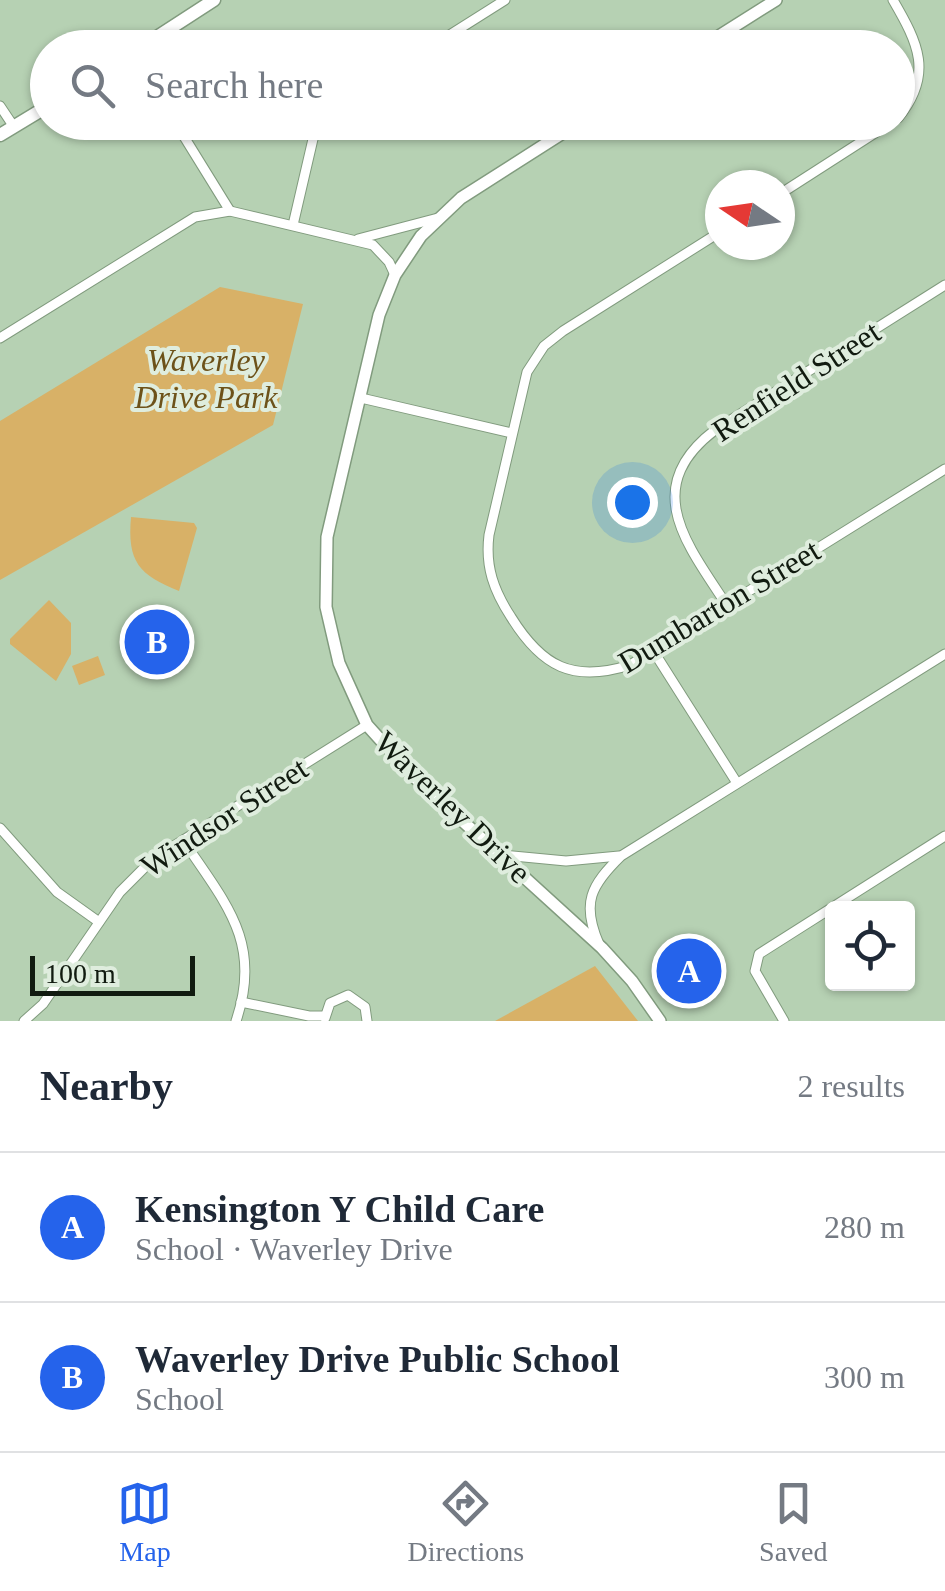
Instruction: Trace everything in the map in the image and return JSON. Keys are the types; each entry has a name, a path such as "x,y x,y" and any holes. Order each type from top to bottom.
{"main road":[{"path":"168,30 212,1"},
{"path":"0,135 30,117"}],"street":[{"path":"457,30 504,0"},
{"path":"728,30 776,0"},
{"path":"892,0 911,30"},
{"path":"915,41 920,61 915,88"},
{"path":"0,106 14,126"},
{"path":"186,140 230,210"},
{"path":"293,225 313,140"},
{"name":"Waverley Drive","path":"551,140 474,188 438,218 394,275 379,315 327,537 324,575 333,644 348,687 368,724 414,776 602,948 660,1021"},
{"path":"795,184 864,140"},
{"path":"0,338 189,220 212,212 230,210 373,244 394,275"},
{"name":"Waverley Drive","path":"356,239 438,218"},
{"name":"Dumbarton Street","path":"705,242 549,342 527,372 489,535 488,561 494,589 519,630 543,657 578,672 604,674 630,666 945,469"},
{"name":"Renfield Street","path":"726,604 687,544 676,516 676,486 687,457 715,430 945,286"},
{"path":"361,398 512,433"},
{"path":"654,652 737,784"},
{"path":"602,948 590,924 590,904 595,885 621,856 945,654"},
{"name":"Windsor Street","path":"24,1021 43,1004 134,876 153,859 368,724"},
{"path":"0,829 57,892 99,922"},
{"path":"784,1021 755,972 759,954 945,836"},
{"path":"183,840 238,929 247,974 236,1021"},
{"path":"502,855 566,861 621,856"},
{"path":"241,1002 326,1019 330,1003 348,996 365,1007 367,1021"}],"green space":[{"name":"Waverley Drive Park","path":"220,287 303,304 273,425 0,580 0,421"},
{"path":"131,517 194,523 197,528 179,591 154,579 138,565 131,545"},
{"path":"49,600 71,623 71,654 56,681 10,644 10,639"},
{"path":"98,656 105,675 79,685 72,666"},
{"path":"595,966 638,1021 495,1021"}],"place":[{"name":"Waverley Drive Public School","path":"157,642"},
{"name":"Kensington Y Child Care","path":"689,971"}]}
